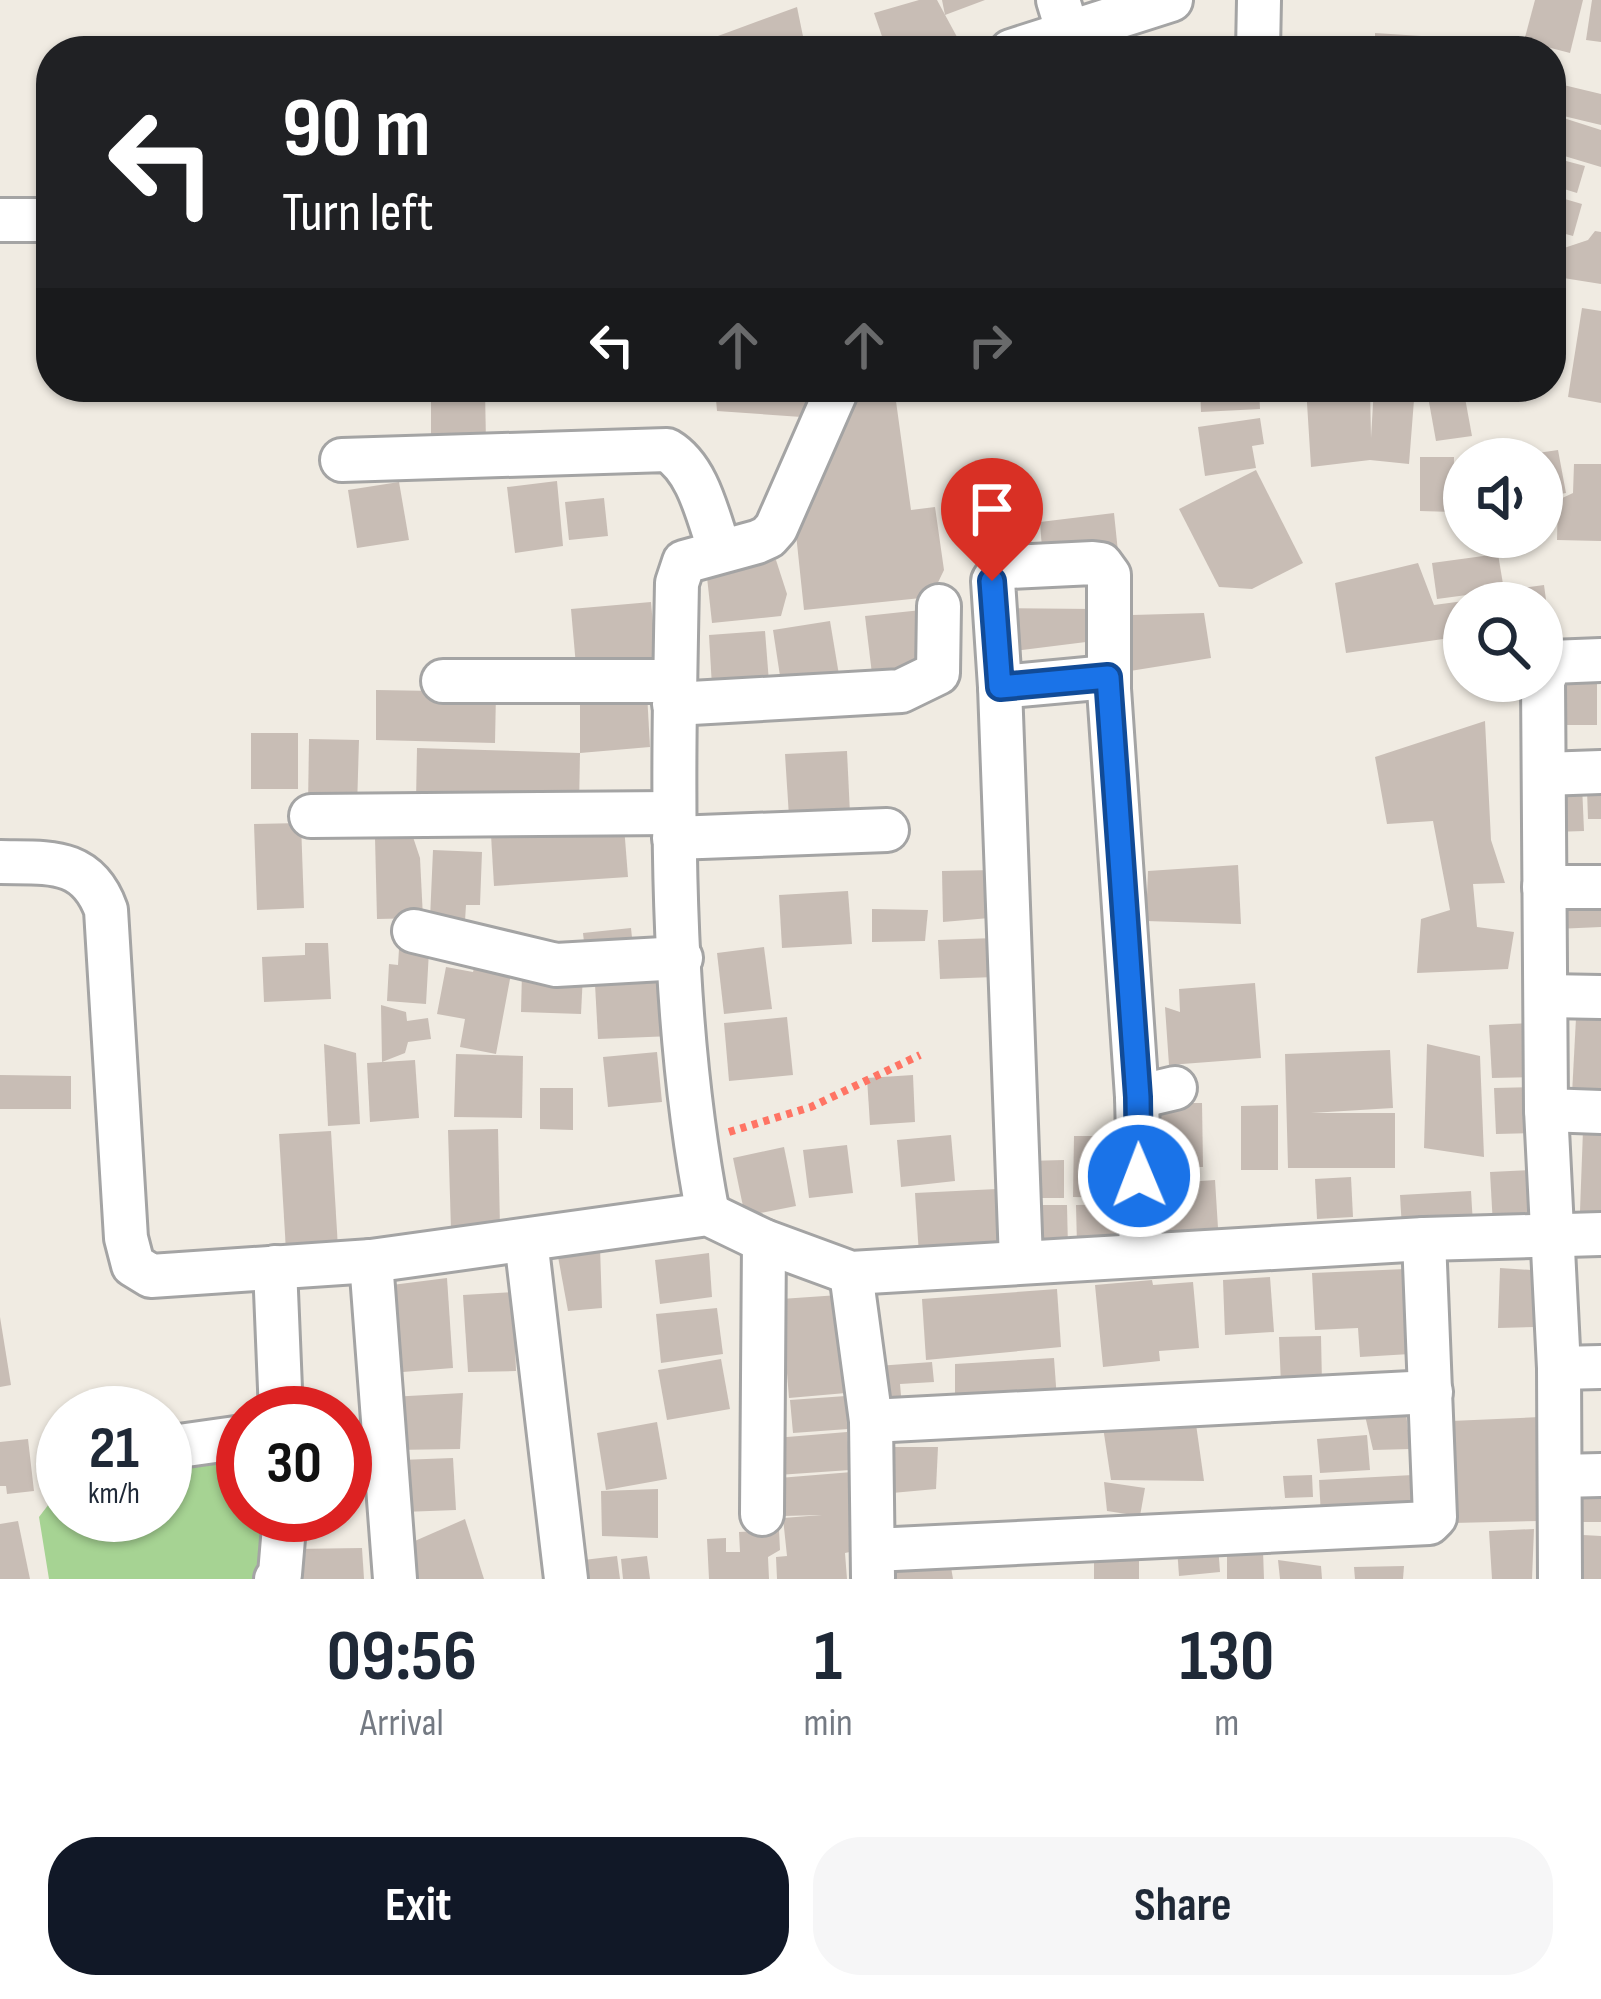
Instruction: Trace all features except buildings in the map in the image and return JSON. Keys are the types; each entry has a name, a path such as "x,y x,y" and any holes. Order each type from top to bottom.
{"street":[{"path":"1035,36 1064,18 1171,0"},
{"path":"1258,0 1258,36"},
{"path":"0,220 36,220"},
{"path":"708,1214 693,1144 673,826 680,572 684,562 768,537 831,402"},
{"path":"342,460 667,450 690,473 720,551"},
{"path":"1022,1261 992,581 1000,570 1009,568 1093,563 1106,568 1111,622 1108,677 1156,1093 1141,1255"},
{"path":"443,681 675,692 901,691 938,674 939,606"},
{"path":"1560,1579 1580,1475 1559,1368 1550,1233 1545,670 1551,662 1601,661"},
{"path":"1000,687 1108,677"},
{"path":"1544,774 1601,772"},
{"path":"310,816 887,830"},
{"path":"0,862 60,864 76,870 100,893 106,910 126,1238 133,1265 152,1276 370,1261 708,1214 850,1273 1424,1239 1601,1234"},
{"path":"1544,887 1601,886"},
{"path":"414,932 556,965 681,958"},
{"path":"1546,996 1601,997"},
{"path":"1546,1110 1601,1112"},
{"path":"850,1273 871,1421 874,1565 1003,1561 1421,1527 1435,1517 1424,1239"},
{"path":"526,1240 566,1579"},
{"path":"762,1514 764,1240"},
{"path":"370,1261 395,1579"},
{"path":"275,1267 280,1386"},
{"path":"1559,1368 1601,1367"},
{"path":"871,1421 1431,1392"},
{"path":"276,1579 283,1542"}],"path":[{"path":"693,1144 811,1107 920,1055"}],"green space":[{"path":"216,1457 216,1542 291,1542 290,1579 49,1579 43,1542 192,1542 192,1464"}],"route":[{"path":"992,581 1000,687 1108,677 1138,1097 1139,1176"}]}
